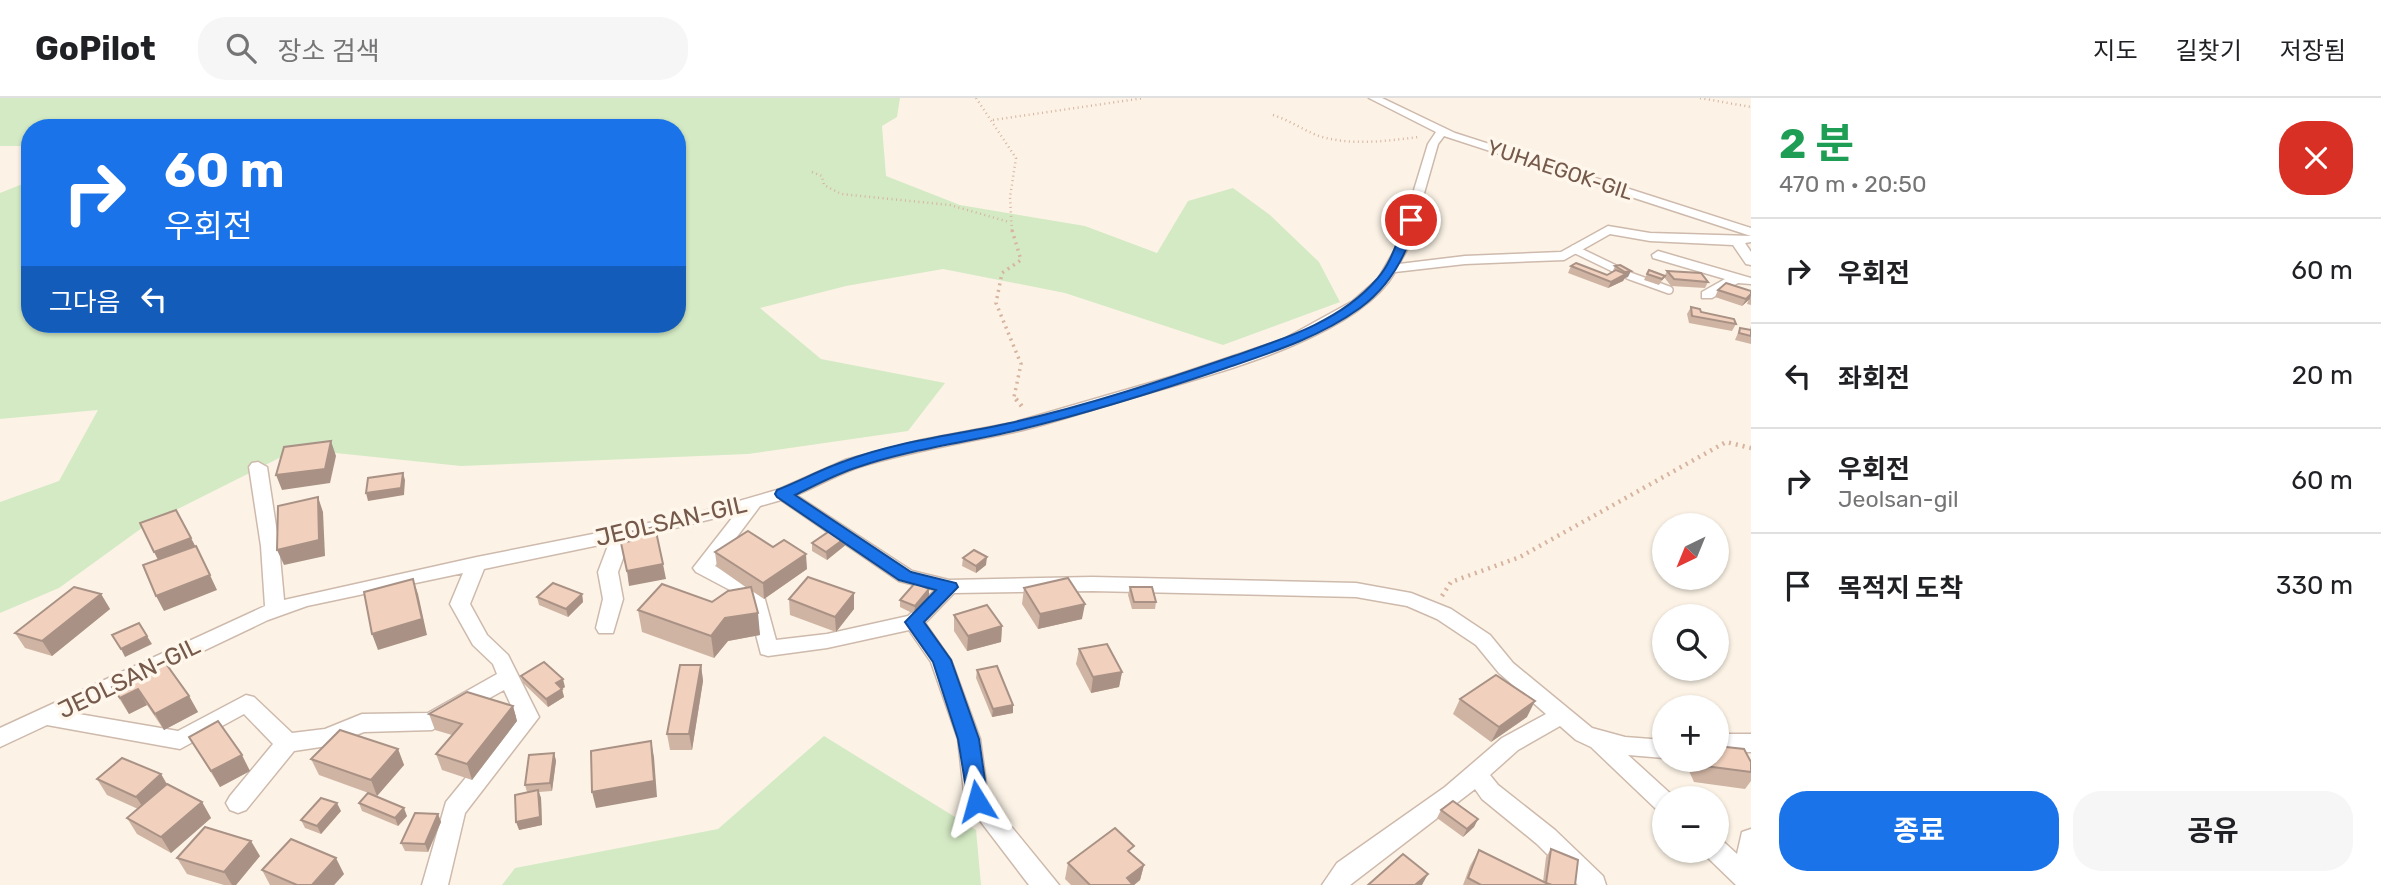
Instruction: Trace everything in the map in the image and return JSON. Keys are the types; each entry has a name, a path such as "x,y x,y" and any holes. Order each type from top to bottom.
{"street":[{"name":"YUHAEGOK-GIL","path":"1374,98 1439,134 1751,232"},
{"name":"JEOLSAN-GIL","path":"0,738 275,610 316,597 696,519 783,494 851,464 922,444 1034,421 1179,379 1289,342 1358,304 1382,281 1404,246 1433,144 1439,134"},
{"path":"1390,269 1465,260 1564,256 1608,230 1650,237 1737,241 1751,238"},
{"path":"1737,241 1751,261"},
{"path":"1658,255 1746,280"},
{"path":"1707,295 1746,280"},
{"path":"258,467 270,547 275,610"},
{"path":"783,494 906,576 949,587 1092,584 1356,590 1393,595 1434,609 1483,640 1506,668 1584,734 1599,741 1652,748"},
{"path":"754,502 703,568 737,586 757,601 768,649 827,641 914,622 949,587"},
{"path":"606,628 613,599 608,572 622,534"},
{"path":"435,885 454,809 528,717 501,660 480,640 460,604 477,563"},
{"path":"914,622 941,660 969,739 977,801 1046,885"},
{"path":"238,803 287,743 327,737 362,723 432,721 509,677"},
{"path":"48,717 180,740 246,703 287,743"},
{"path":"1335,885 1346,871 1453,794 1510,744 1562,715"},
{"path":"1599,741 1652,792"},
{"path":"1729,743 1751,743"},
{"path":"1476,773 1490,792 1546,837 1595,885"},
{"path":"1745,882 1751,839"},
{"path":"1728,863 1745,882"}],"lane":[{"path":"1574,249 1630,276 1669,290"}],"path":[{"path":"976,98 1016,158 1008,190 1009,222 1011,236 1021,260 1002,273 997,285 996,303 1021,364 1014,397 1034,421"},
{"path":"992,120 1144,98"},
{"path":"1700,98 1751,107"},
{"path":"1273,116 1328,138 1364,142 1439,134"},
{"path":"812,172 822,176 824,185 841,194 950,205 1009,222"},
{"path":"1434,609 1451,582 1520,556 1726,442 1751,448"}],"green space":[{"path":"0,98 900,98 897,117 882,126 886,176 960,205 1085,226 1157,253 1188,201 1233,188 1270,215 1319,262 1340,302 1223,345 1065,293 943,269 846,286 760,308 821,359 945,383 908,431 748,454 461,466 297,449 146,525 59,588 0,613 0,502 59,481 98,410 0,419 0,193 21,185 21,333 686,333 686,119 21,119 21,146 0,146"},
{"path":"824,736 976,830 981,885 502,885 515,868 718,829"}],"building":[{"path":"1576,263 1607,275 1616,270 1626,274 1611,282 1571,266"},
{"path":"1620,265 1631,271 1625,272 1615,266"},
{"path":"1649,270 1665,276 1662,279 1647,274"},
{"path":"1667,271 1701,273 1708,282 1674,279"},
{"path":"1726,283 1751,291 1751,294 1746,299 1718,290"},
{"path":"1691,307 1700,309 1701,312 1734,319 1736,324 1692,316"},
{"path":"1740,328 1751,330 1751,336 1739,333"},
{"path":"331,441 325,469 276,475 284,447"},
{"path":"403,473 401,488 366,493 368,478"},
{"path":"318,497 319,540 277,550 278,506"},
{"path":"176,510 191,538 154,552 140,523"},
{"path":"655,527 663,564 627,571 621,543 631,541 629,532"},
{"path":"834,528 848,536 826,552 812,543"},
{"path":"748,531 773,547 784,540 806,554 763,583 715,552"},
{"path":"196,546 210,575 156,596 143,565"},
{"path":"974,550 987,557 976,566 963,558"},
{"path":"808,577 854,593 835,617 789,599"},
{"path":"1068,578 1085,604 1040,614 1024,588"},
{"path":"413,579 422,619 372,634 364,592"},
{"path":"553,583 582,594 566,609 537,597"},
{"path":"915,583 929,589 915,606 900,600"},
{"path":"662,584 712,602 728,591 751,587 758,613 725,618 711,636 638,610"},
{"path":"74,587 101,594 42,641 15,633"},
{"path":"1130,587 1152,587 1156,602 1134,602"},
{"path":"987,605 1002,626 968,636 954,615"},
{"path":"139,623 147,636 121,649 112,635"},
{"path":"1107,644 1122,672 1093,677 1079,649"},
{"path":"164,661 189,696 155,714 138,689 120,698 112,687"},
{"path":"544,662 563,679 556,683 562,689 546,699 521,676"},
{"path":"680,665 701,665 689,734 667,734"},
{"path":"997,666 1013,705 993,709 977,670"},
{"path":"1496,675 1535,701 1499,727 1460,699"},
{"path":"467,692 513,706 467,764 436,754 462,724 429,714"},
{"path":"218,721 242,755 211,771 189,737"},
{"path":"340,730 398,749 371,780 311,759"},
{"path":"651,741 654,781 592,792 591,751"},
{"path":"1729,747 1744,749 1751,762 1751,772 1729,769"},
{"path":"554,753 550,783 525,785 529,755"},
{"path":"122,758 161,774 136,797 97,779"},
{"path":"167,784 202,802 161,837 127,818"},
{"path":"538,790 540,817 516,822 515,795"},
{"path":"368,793 404,808 395,818 359,803"},
{"path":"321,798 337,803 317,826 301,820"},
{"path":"1453,801 1478,819 1467,829 1441,810"},
{"path":"415,813 438,814 425,844 401,843"},
{"path":"205,827 251,841 224,872 177,858"},
{"path":"1115,828 1134,846 1128,851 1144,865 1127,878 1133,885 1090,885 1068,863"},
{"path":"291,839 336,858 312,885 297,885 262,870"},
{"path":"1551,849 1578,860 1575,885 1546,883"},
{"path":"1479,850 1550,885 1481,885 1468,878"},
{"path":"1403,854 1428,874 1415,885 1368,885"}],"route":[{"path":"977,801 969,739 941,660 914,622 949,587 925,583 888,566 783,494 851,464 922,444 1014,426 1179,379 1289,342 1358,304 1382,281 1404,246 1411,220"}]}
